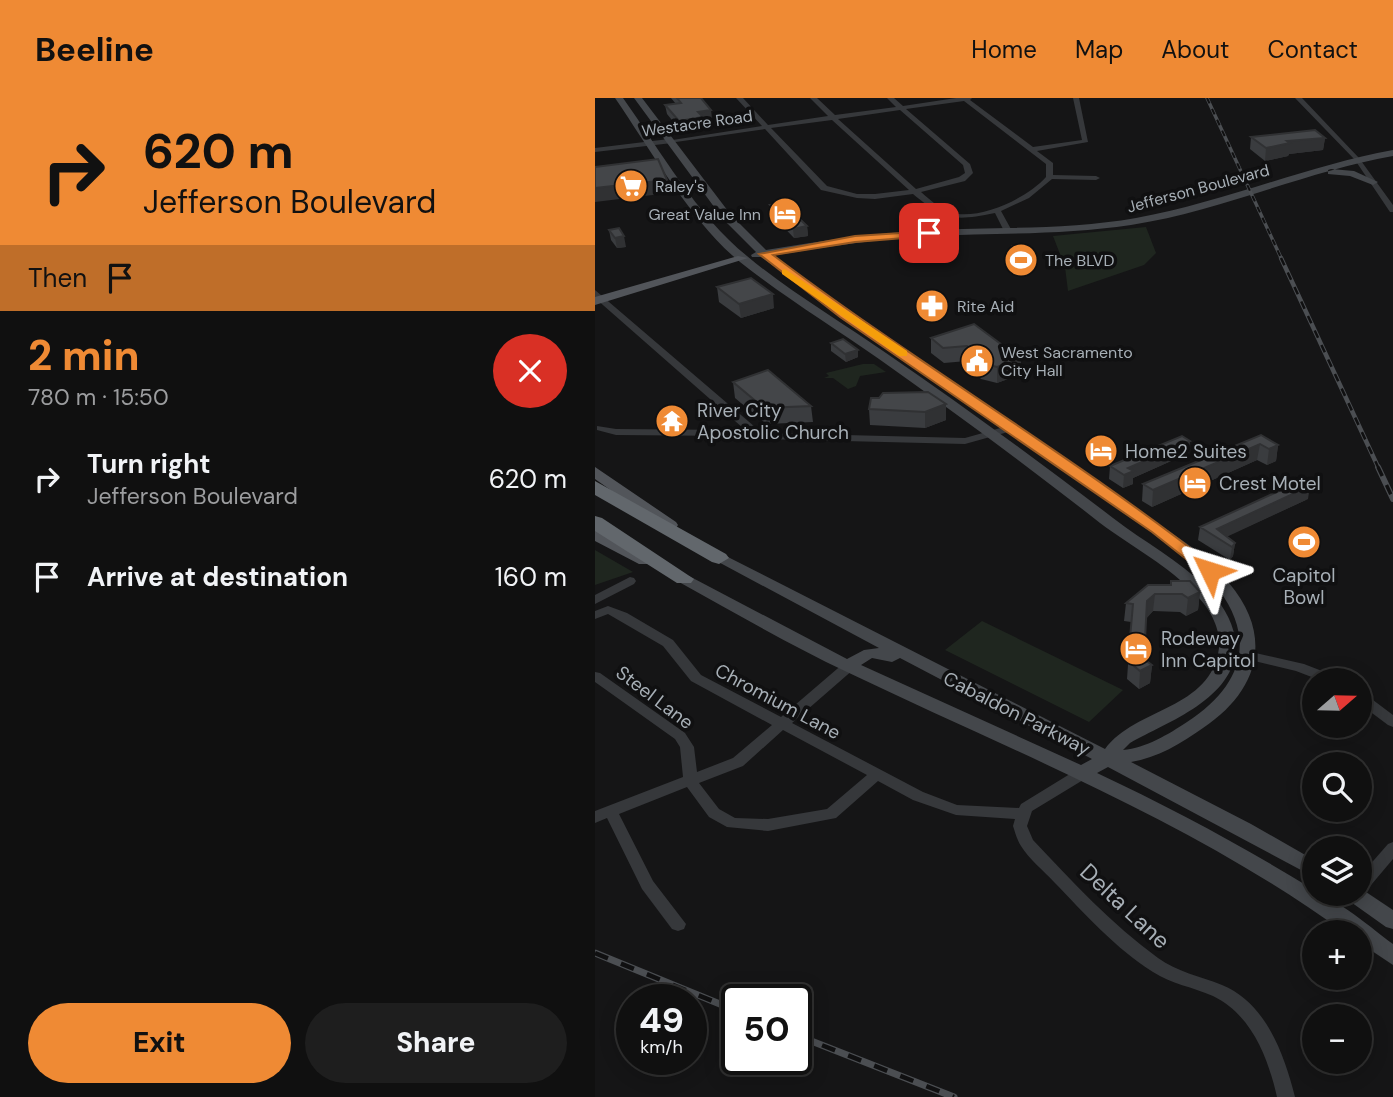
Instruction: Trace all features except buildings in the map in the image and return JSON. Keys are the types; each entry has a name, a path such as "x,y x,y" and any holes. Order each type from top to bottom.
{"highway":[{"path":"595,487 719,558"},
{"path":"595,523 684,579"}],"main road":[{"path":"619,98 709,225 742,258 1058,479 1108,521 1191,581 1220,616 1227,634 1227,651 1217,676 1202,695 1122,740 1107,759 1083,773"},
{"path":"638,98 735,227 764,254 852,320 1201,561 1240,610 1248,629 1251,656 1240,684 1212,713 1141,754 1107,759"},
{"name":"Jefferson Boulevard","path":"597,298 742,258 877,236 1070,229 1136,221 1199,207 1357,159 1393,153"},
{"path":"1307,174 1351,173 1373,182"},
{"path":"688,197 709,194"},
{"path":"819,311 852,320"},
{"path":"873,349 893,354 902,353"},
{"path":"595,472 719,558"},
{"path":"595,535 684,579"},
{"name":"Cabaldon Parkway","path":"719,558 1302,863"},
{"name":"Cabaldon Parkway","path":"684,579 849,666 1177,818 1265,867 1393,956"},
{"path":"849,666 867,653 882,652 929,676 953,680"},
{"path":"1372,906 1393,921"}],"street":[{"path":"739,98 824,188 865,197 913,191 962,180 969,173 966,164 890,98"},
{"path":"813,98 913,191 954,216 997,210 1030,195 1050,177 1096,178"},
{"name":"Westacre Road","path":"595,150 966,98"},
{"path":"966,98 1035,149 1049,163 1050,177"},
{"path":"1035,149 1086,141 1076,98"},
{"path":"1298,98 1357,159 1393,210"},
{"path":"997,210 1008,231"},
{"path":"597,298 751,429 776,438 965,441 1011,428"},
{"path":"601,428 615,432 734,433 751,429"},
{"path":"595,600 630,580"},
{"name":"Chromium Lane","path":"595,600 601,613 623,616 668,643 696,678 918,796"},
{"path":"1227,651 1302,668"},
{"path":"678,924 660,905 603,815 738,761 849,666"},
{"name":"Steel Lane","path":"595,676 680,736 687,747 691,782"},
{"path":"1372,702 1393,713"},
{"path":"1372,705 1393,722"},
{"path":"918,796 956,810 1022,814 1026,808 1083,773"},
{"path":"691,782 714,813 732,823 768,825 831,814 876,775"},
{"name":"Delta Lane","path":"1022,814 1021,834 1027,843 1139,953 1164,972 1220,991 1247,1012 1266,1042 1286,1097"},
{"path":"1372,873 1393,848"}],"shaded area":[{"path":"1146,227 1156,253 1144,265 1068,291 1065,267 1053,236"},
{"path":"874,364 886,372 860,376 856,386 848,389 833,378 824,378 829,376 826,373"},
{"path":"595,550 633,572 595,585"},
{"path":"982,621 1123,690 1089,722 945,650"}],"railway":[{"path":"1207,98 1282,260"},
{"path":"1281,258 1379,469"},
{"path":"1378,467 1393,499"},
{"path":"595,953 721,1004"},
{"path":"812,1041 954,1097"}],"slow traffic":[{"path":"785,272 903,353"}],"place":[{"name":"Raley's","path":"631,186"},
{"name":"Great Value Inn","path":"785,214"},
{"name":"The BLVD","path":"1021,260"},
{"name":"Rite Aid","path":"932,306"},
{"name":"West Sacramento City Hall","path":"977,361"},
{"name":"River City Apostolic Church","path":"672,421"},
{"name":"Home2 Suites","path":"1101,451"},
{"name":"Crest Motel","path":"1195,483"},
{"name":"Capitol Bowl","path":"1304,542"},
{"name":"Rodeway Inn Capitol","path":"1136,649"}],"route":[{"path":"929,233 877,236 764,254 844,314 1194,555 1210,571"}]}
